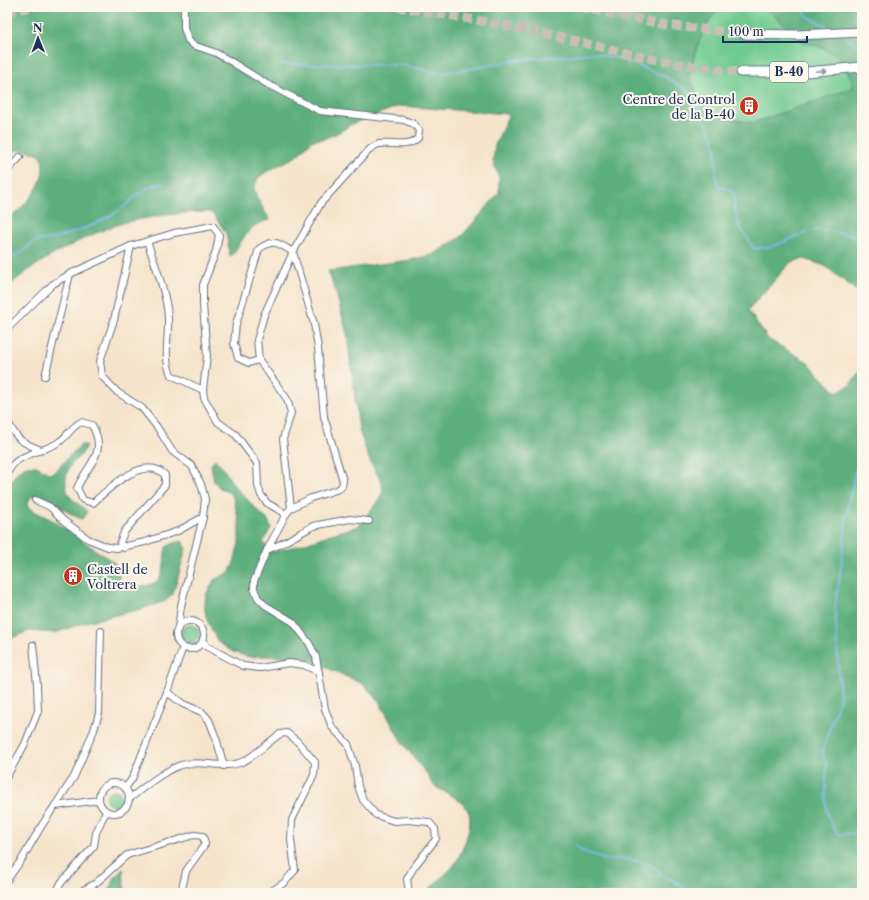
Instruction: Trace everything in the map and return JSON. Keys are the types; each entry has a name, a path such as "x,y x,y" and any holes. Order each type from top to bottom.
{"highway":[{"path":"744,34 821,35 862,32"},
{"name":"B-40","path":"740,72 778,73 837,70 862,67"}],"street":[{"path":"184,7 184,28 188,40 193,45 216,53 267,84 320,111 404,120 414,124 418,130 418,138 414,142 407,144 379,144 370,148 320,203 292,252 264,315 257,340 259,360 287,399 291,413 283,439 291,508"},
{"path":"7,171 20,157"},
{"path":"7,329 53,284 70,274 132,246 174,233 213,226 219,235 216,251 204,285 207,356 204,398 218,422 236,435 257,463 258,486 261,495 267,503 286,514"},
{"path":"147,241 160,278 168,316 167,366 171,375 204,390"},
{"path":"259,360 249,363 238,358 234,343 236,324 259,250 268,243 280,244 292,252 314,324 318,348 324,417 343,481 342,486 338,489 311,498 291,508 286,514 267,550 254,581 254,589 258,598 265,605 293,622 309,643 316,657 325,709 332,727 348,744 358,786 363,800 376,815 394,821 408,820 430,822 435,829 436,839 414,867 407,879 409,893"},
{"path":"132,246 114,320 100,361 102,376 117,392 142,408 157,427 172,452 192,466 201,484 205,499 203,517 181,606 178,629 176,633 177,641 183,647 187,648 195,648 203,639"},
{"path":"45,376 70,274"},
{"path":"7,420 16,437 30,446 41,450"},
{"path":"7,474 9,469 18,460 59,442 74,426 81,422 92,425 98,435 98,454 81,479 77,488 83,500 93,503 110,487 134,471 149,468 159,469 165,475 165,484 124,532 120,543 124,548"},
{"path":"35,500 50,507 64,521 88,539 108,547 124,548 178,532 203,517"},
{"path":"267,550 313,526 350,519 369,521"},
{"path":"178,629 184,622 193,622 200,626 204,634 203,639 206,646 243,666 260,668 288,663 304,665 319,672"},
{"path":"7,880 74,777 94,730 99,713 101,631"},
{"path":"7,776 25,744 38,711 33,646"},
{"path":"125,788 132,779 167,692 183,647"},
{"path":"167,692 183,704 202,712 209,720 224,766"},
{"path":"129,799 125,788 117,783 108,784 101,791 99,800 100,804 106,811 121,811 125,808 129,799 165,772 185,764 224,766 246,760 280,734 287,734 297,741 315,762 314,775 292,820 291,840 295,870 285,882 269,893"},
{"path":"55,806 99,800"},
{"path":"56,893 61,883 94,846 96,833 106,811"},
{"path":"78,893 96,883 127,855 194,835 203,836 205,844 186,871 181,893"}],"green space":[{"path":"7,7 720,7 713,15 703,32 689,77 709,115 753,123 853,88 851,78 839,56 818,46 803,42 766,7 862,7 862,295 825,266 804,259 791,262 748,310 768,339 806,361 836,392 849,386 862,368 862,893 426,893 451,869 457,860 468,832 470,819 468,810 458,800 432,783 401,741 379,701 363,684 305,658 266,656 249,657 233,652 218,642 207,620 205,611 206,595 214,580 228,573 233,566 239,543 239,522 233,497 228,491 220,488 214,482 211,465 215,459 234,485 268,520 271,528 263,542 272,552 300,545 359,526 380,498 383,490 381,481 369,459 359,430 347,334 335,289 328,271 410,260 432,255 461,237 499,193 499,177 493,161 495,145 509,114 399,106 352,124 323,139 313,140 297,156 266,172 258,178 254,188 257,198 270,220 261,222 250,229 230,257 226,233 210,212 160,216 118,225 65,248 30,269 7,289 7,221 34,193 42,176 43,166 41,156 37,154 28,151 7,152"},
{"path":"720,7 766,7 803,42 818,46 839,56 851,78 853,88 753,123 709,115 689,77 703,32 713,15"},
{"path":"81,445 86,445 85,449 69,468 66,476 66,484 67,492 71,498 87,512 82,519 46,498 32,496 27,503 32,510 54,521 116,564 120,581 126,587 137,587 152,584 157,581 163,570 166,547 182,541 186,548 175,588 172,595 166,601 142,609 86,622 55,633 29,631 7,640 7,493 13,478 20,469 30,465 36,466 50,474 58,469"},
{"path":"190,625 196,628 199,634 196,640 190,643 184,640 181,634 184,628"},
{"path":"111,790 117,790 122,795 120,804 117,806 111,806 106,801 106,795"},
{"path":"123,869 125,893 109,893 114,880"}],"waterway":[{"path":"802,7 807,16 831,29"},
{"path":"845,37 862,48"},
{"path":"281,64 401,65 439,73 465,70 517,60 593,53 624,60 664,76 689,92 713,137 716,149 716,179 719,187 731,190 734,194 736,218 754,248 768,248 814,230 825,230 848,234 857,237 862,241"},
{"path":"7,261 35,242 64,236 101,221 122,209 143,190 149,187 164,184"},
{"path":"862,442 848,507 835,607 840,698 823,748 823,756 827,766 826,803 828,817 834,829 839,834 852,834 862,830"},
{"path":"574,844 581,851 604,860 629,859 651,865 664,876 680,884 691,893"},
{"path":"779,893 785,891 787,893"},
{"path":"702,893 709,893"}],"tunnel":[{"path":"7,11 35,7"},
{"path":"397,7 507,26 658,60 741,72"},
{"path":"580,7 667,25 744,34"}],"place":[{"name":"Centre de Control de la B-40","path":"749,106"},
{"name":"Castell de Voltrera","path":"73,576"}]}
